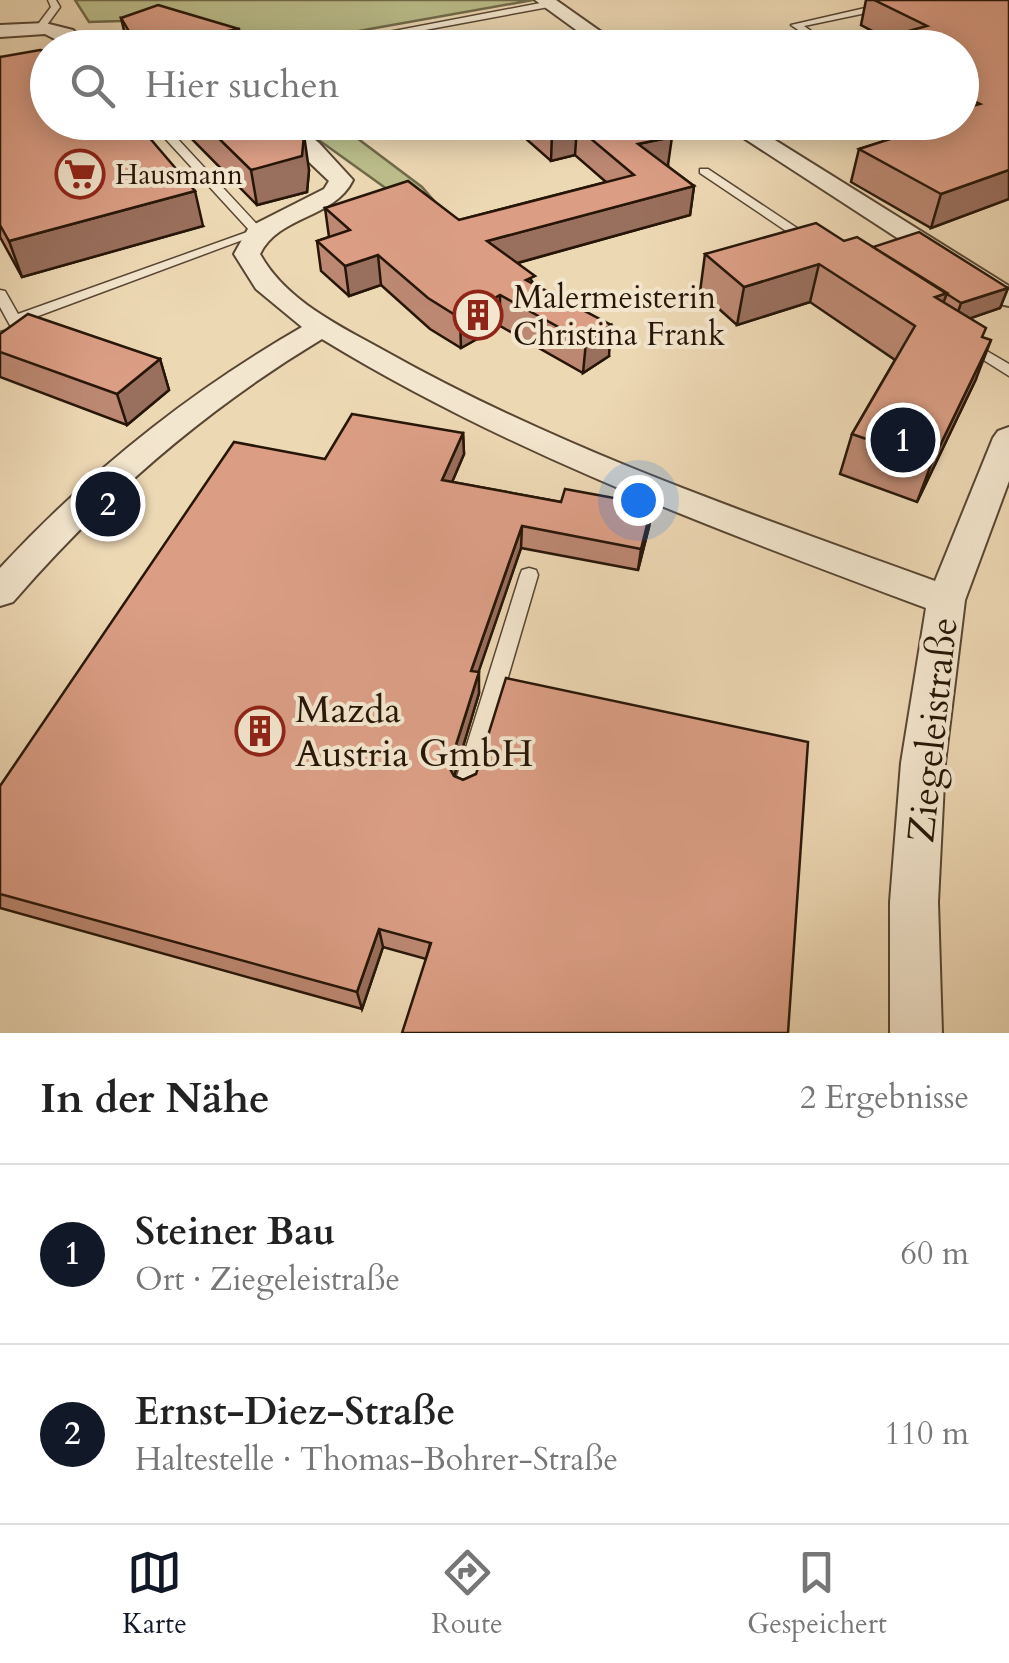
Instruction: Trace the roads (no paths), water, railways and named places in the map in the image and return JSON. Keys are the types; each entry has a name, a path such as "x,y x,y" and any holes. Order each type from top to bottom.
{"street":[{"path":"548,2 589,30"},
{"path":"0,31 55,30"},
{"path":"301,140 341,180 334,194 258,232 247,254 256,276 322,327 436,394 564,455 946,600"},
{"path":"759,140 1009,298"},
{"path":"0,592 87,503 191,410 252,366 322,327"},
{"name":"Ziegeleistraße","path":"916,1033 914,902 924,763 946,600 1009,438"}],"lane":[{"path":"42,28 56,7 52,0"},
{"path":"403,30 548,2"},
{"path":"804,30 796,25 891,5"},
{"path":"14,320 258,232 172,140"},
{"path":"704,171 832,255"},
{"path":"0,294 20,331 0,338"},
{"path":"961,339 1009,371"},
{"path":"464,786 529,576"}],"place":[{"name":"Hausmann","path":"80,174"},
{"name":"Malermeisterin Christina Frank","path":"478,315"},
{"name":"Steiner Bau","path":"903,440"},
{"name":"Ernst-Diez-Straße","path":"108,504"},
{"name":"Mazda Austria GmbH","path":"260,731"}]}
